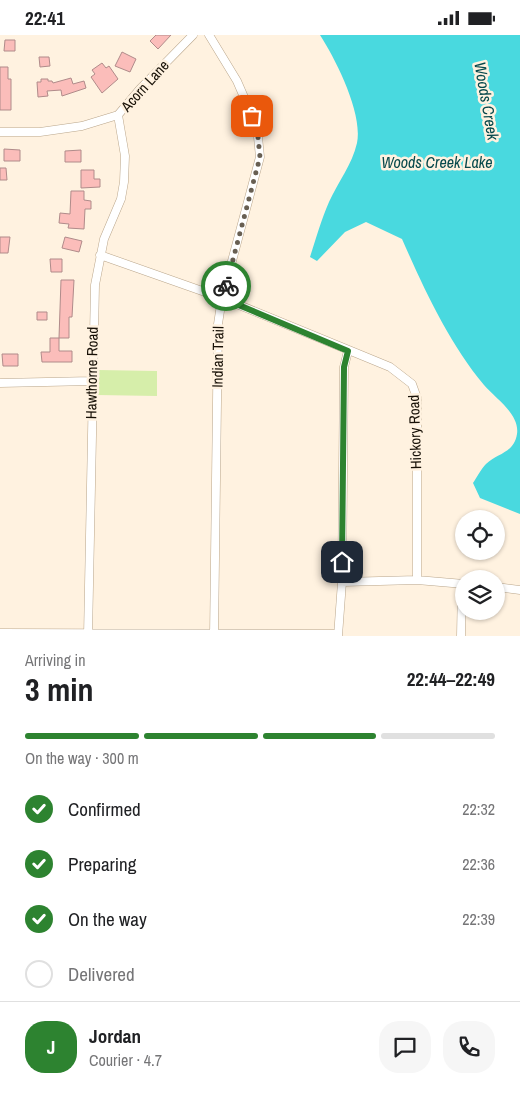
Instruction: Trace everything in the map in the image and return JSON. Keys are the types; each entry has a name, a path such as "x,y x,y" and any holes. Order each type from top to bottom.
{"street":[{"name":"Acorn Lane","path":"0,132 40,132 82,126 118,115 140,89 193,35"},
{"name":"Indian Trail","path":"209,35 236,81 257,127 260,143 260,157 222,298 218,324 214,635"},
{"name":"Hawthorne Road","path":"88,635 94,285 100,255 110,221 121,199 124,182 125,156 118,115"},
{"name":"Hickory Road","path":"100,255 222,298 390,367 412,384 417,399 417,580"},
{"path":"0,633 338,635 342,582 344,367 348,351"},
{"path":"0,383 92,381"},
{"path":"342,582 417,580 455,583"},
{"path":"505,588 520,590"},
{"path":"461,636 462,620"}],"green space":[{"path":"98,370 157,371 157,396 97,395"}],"water":[{"name":"Woods Creek Lake","path":"320,35 520,35 520,514 480,498 473,483 486,464 513,445 517,434 515,420 506,407 471,369 448,334 402,239 366,222 345,232 317,261 310,257 329,202 355,151 358,131 347,87"}],"building":[{"path":"156,35 171,35 158,49 150,41"},
{"path":"5,40 15,40 15,51 4,51"},
{"path":"122,52 136,59 130,72 115,66"},
{"path":"39,57 49,57 50,66 40,67"},
{"path":"102,63 106,68 109,66 118,79 102,93 91,77 95,74 92,70"},
{"path":"0,67 8,67 8,79 11,79 11,110 0,110"},
{"path":"71,78 73,84 84,81 86,88 62,96 61,90 47,91 48,96 38,97 37,82 41,82 41,79 48,79 48,81 53,83"},
{"path":"4,149 20,150 20,161 4,161"},
{"path":"81,150 81,162 65,162 65,151"},
{"path":"0,168 6,168 7,180 0,180"},
{"path":"81,170 94,170 94,179 100,179 100,187 81,188"},
{"path":"71,191 84,191 84,200 91,201 91,209 85,209 84,229 68,228 69,224 59,223 60,213 70,214"},
{"path":"0,237 10,237 8,253 0,253"},
{"path":"65,237 82,241 79,252 62,248"},
{"path":"50,259 62,259 62,272 51,272"},
{"path":"61,280 74,280 72,317 69,317 69,338 59,338"},
{"path":"37,312 47,312 47,320 37,320"},
{"path":"50,338 59,338 59,351 72,351 72,362 42,362 41,352 50,352"},
{"path":"2,354 18,354 18,366 3,366"}],"way so far":[{"path":"226,286 260,157 257,127 252,116"}],"route":[{"path":"226,286 222,298 348,351 344,367 342,562"}],"water label":[{"name":"Woods Creek","path":"487,101"}]}
